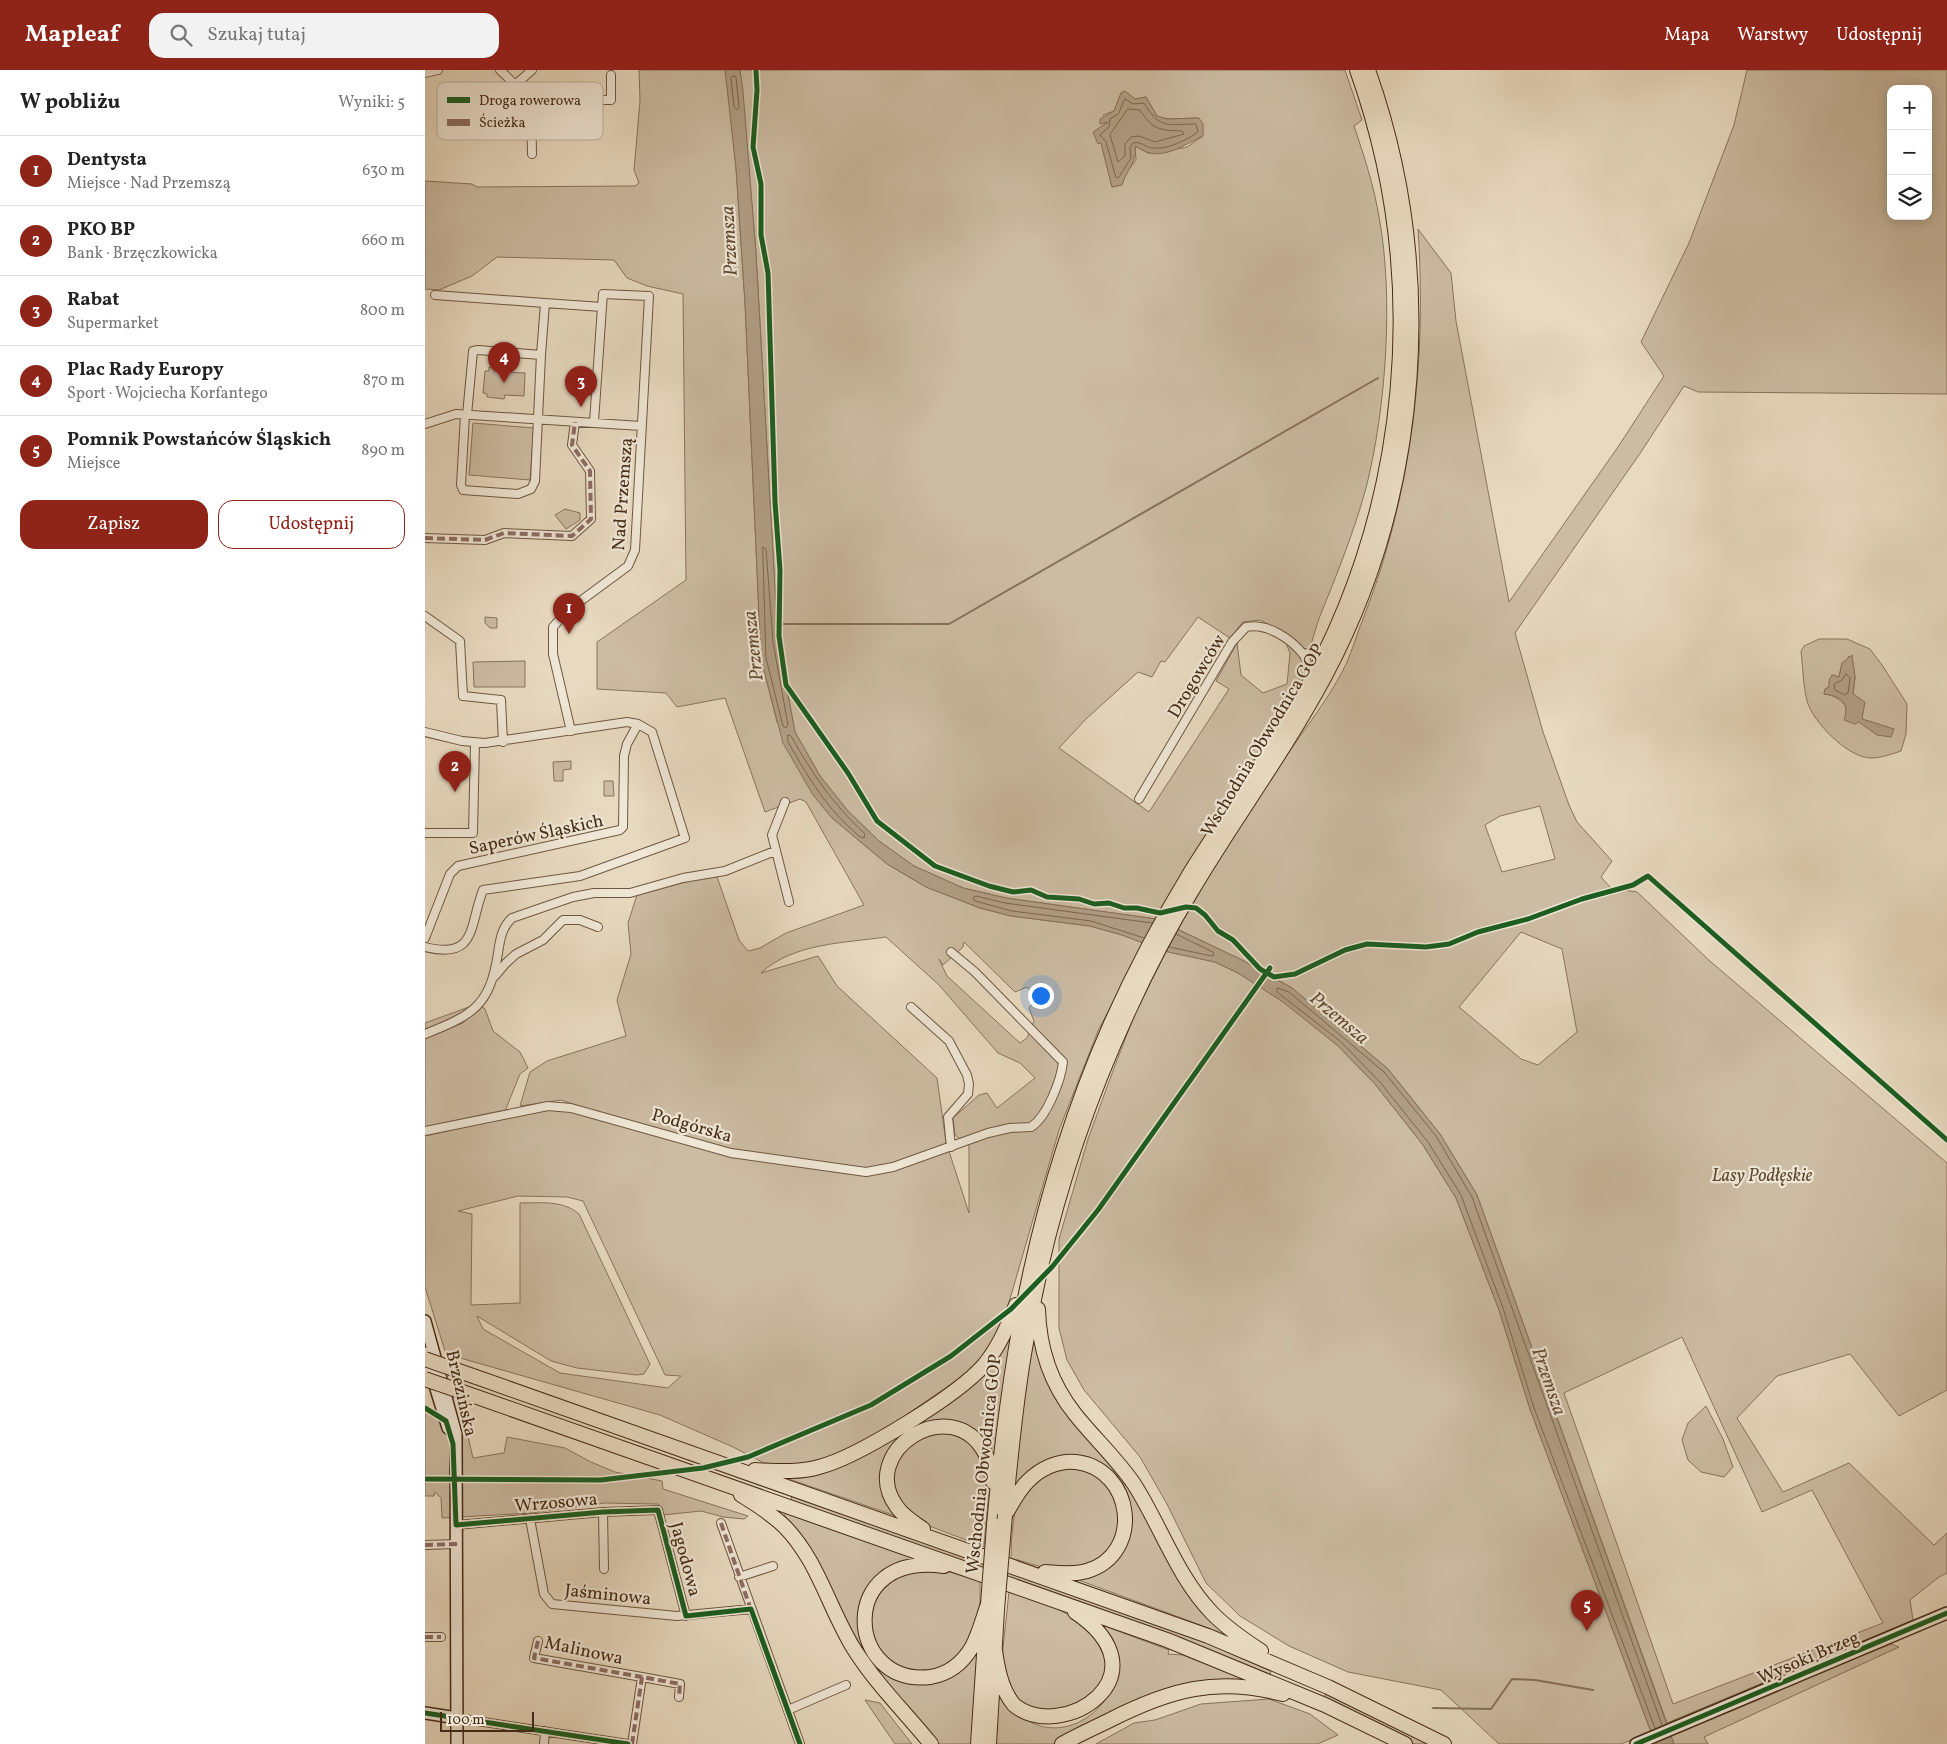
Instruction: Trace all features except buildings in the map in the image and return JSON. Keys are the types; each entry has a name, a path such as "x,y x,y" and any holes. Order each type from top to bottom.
{"highway":[{"name":"Wschodnia Obwodnica GOP","path":"989,1744 994,1644 992,1607 994,1525 1009,1379 1030,1292 1078,1138 1143,969 1198,870 1310,683 1353,590 1378,511 1393,435 1401,341 1399,269 1391,197 1374,122 1357,70"},
{"name":"Wschodnia Obwodnica GOP","path":"1198,870 1290,737 1336,656 1357,607 1376,554 1397,474 1410,370 1412,313 1409,268 1396,171 1382,114 1368,70"},
{"name":"Wschodnia Obwodnica GOP","path":"978,1744 992,1607 1005,1515 1030,1292"},
{"path":"739,1470 788,1472 819,1467 852,1454 877,1440 944,1397 983,1366 1002,1337 1016,1304 1030,1292 1047,1364 1060,1393 1074,1414 1134,1484 1183,1573 1207,1606 1238,1635 1287,1668"},
{"path":"425,1359 1021,1568 1208,1636 1287,1668 1376,1709 1444,1744"},
{"path":"425,1379 1057,1600 1235,1666 1325,1705 1405,1744"},
{"path":"938,1539 901,1512 890,1492 889,1470 892,1459 898,1448 912,1435 924,1429 942,1427 954,1429 973,1438 983,1449 988,1459 997,1498"},
{"path":"1005,1515 1029,1479 1047,1467 1067,1461 1082,1463 1104,1472 1117,1486 1125,1504 1126,1518 1123,1536 1111,1556 1097,1566 1089,1570 1068,1573 1021,1568"},
{"path":"726,1484 771,1516 795,1538 812,1565 849,1641 869,1671 931,1744"},
{"path":"971,1570 931,1564 913,1564 898,1569 883,1579 871,1594 865,1611 865,1630 873,1652 888,1667 904,1675 921,1677 943,1674 957,1666 972,1647 992,1607"},
{"path":"994,1644 997,1667 1005,1692 1015,1707 1028,1718 1055,1724 1071,1722 1088,1714 1102,1701 1110,1683 1112,1665 1109,1648 1093,1624 1057,1600"},
{"path":"1062,1744 1143,1703 1179,1691 1208,1686 1246,1686 1325,1705"}],"main road":[{"name":"Brzezińska","path":"425,1321 456,1434 457,1744"},
{"name":"Brzezińska","path":"425,1353 453,1444 456,1465"},
{"name":"Wysoki Brzeg","path":"1638,1743 1947,1613"},
{"path":"425,1714 457,1718"}],"street":[{"path":"425,73 438,70"},
{"path":"500,70 512,82"},
{"path":"518,82 532,70"},
{"path":"603,100 611,100 611,75"},
{"path":"531,140 531,154"},
{"name":"Nad Przemszą","path":"571,731 553,654 553,627 567,611 620,574 633,559 641,426 644,417 649,296 603,294 602,308"},
{"path":"435,296 602,308 594,422"},
{"path":"541,355 473,351 466,415 461,485 463,490 517,494 531,490 535,481 540,419 541,355 545,303"},
{"path":"425,424 456,414 641,426"},
{"path":"425,538 485,540 504,533 572,536 591,519 590,471 572,445 575,422"},
{"path":"425,616 460,641 463,696 501,700 503,742"},
{"name":"Drogowców","path":"1139,799 1239,632 1246,627 1266,627 1303,654"},
{"path":"1310,683 1307,661 1303,654 1315,653 1327,648"},
{"path":"425,732 475,743 503,742 615,723 638,724 652,732 685,838 580,876 483,890 470,936 465,944 457,949 425,947"},
{"name":"Saperów Śląskich","path":"425,938 453,869 620,830 623,827 625,756 627,744 638,724"},
{"path":"425,833 473,833 475,743"},
{"path":"785,802 774,825 772,835 789,902"},
{"path":"495,977 505,924 512,918 573,897 594,893 630,893 683,878 725,870 775,851"},
{"path":"425,1034 461,1019 478,1006 495,977 511,959 543,940 563,920 580,920 598,927"},
{"name":"Podgórska","path":"425,1132 548,1106 571,1108 731,1153 853,1172 875,1172 989,1133 1010,1128 1031,1127 1037,1124 1062,1074 1063,1062 975,972 951,952"},
{"path":"911,1007 949,1041 967,1075 968,1094 948,1117 951,1147"},
{"name":"Wrzosowa","path":"456,1525 603,1512 658,1510"},
{"name":"Jagodowa","path":"658,1510 686,1616"},
{"name":"Wrzosowa","path":"603,1512 604,1569"},
{"name":"Jaśminowa","path":"530,1518 544,1594 552,1604 686,1616 751,1609"},
{"path":"721,1523 739,1578 801,1744"},
{"path":"425,1545 457,1544"},
{"path":"739,1578 773,1566"},
{"path":"425,1638 441,1637"},
{"name":"Malinowa","path":"538,1641 534,1658 680,1684 679,1697"},
{"name":"Malinowa","path":"632,1744 642,1677"},
{"path":"788,1710 846,1685"},
{"path":"457,1718 628,1744"},
{"path":"544,1744 545,1731"}],"green space":[{"path":"639,70 726,70 736,168 745,303 761,659 777,722 831,817 887,864 926,887 980,908 1011,916 1090,926 1144,943 1098,1031 1059,1130 1001,1330 985,1356 970,1371 880,1433 818,1462 790,1466 764,1463 733,1447 660,1415 446,1354 425,1287 425,1136 545,1109 575,1112 646,1130 561,1100 520,1106 530,1072 547,1061 626,1036 617,1000 631,954 628,923 637,895 716,874 739,940 748,951 760,948 786,933 864,905 806,802 800,799 765,812 725,698 677,707 666,693 597,689 597,642 686,580 683,294 647,286 627,278 614,260 497,257 472,276 439,290 425,289 425,181 472,184 477,187 635,186 639,183 634,170 640,101","holes":["886,937 939,985 998,1053 1020,1063 1035,1078 997,1108 987,1093 979,1095 953,1118 955,1135 969,1146 969,1213 946,1142 937,1078 837,986 818,956 761,973 774,963 788,956 804,950 837,943","964,942 1015,992 1027,987 1037,997 1029,1008 1034,1021 1027,1038 1020,1043 947,976 939,959 943,965 963,947","518,1196 567,1197 583,1201 665,1375 681,1376 668,1388 560,1373 483,1329 477,1316 551,1361 577,1368 637,1375 644,1374 650,1364 579,1214 559,1204 520,1203 520,1303 471,1305 472,1214 458,1211"]},
{"path":"740,70 1345,70 1362,120 1354,126 1377,205 1384,248 1387,317 1386,353 1379,424 1373,457 1356,521 1320,616 1299,681 1156,919 1006,898 963,888 914,866 879,841 848,811 820,776 795,732 778,642 756,253","holes":["1124,91 1135,99 1146,97 1157,116 1167,119 1198,118 1203,136 1187,147 1157,153 1148,153 1135,146 1136,160 1126,173 1122,185 1112,187 1101,142 1102,127 1109,121 1103,115 1114,111 1121,93","1198,617 1230,638 1243,622 1260,620 1281,631 1290,653 1287,684 1263,693 1241,675 1237,643 1216,681 1229,689 1149,812 1059,748 1086,719 1138,672 1152,677 1161,661 1165,662"]},
{"name":"Lasy Podłęskie","path":"1747,70 1947,70 1947,394 1698,392 1684,386 1641,452 1515,633 1543,732 1569,805 1577,822 1612,861 1601,877 1611,888 1637,892 1711,962 1947,1163 1947,1390 1899,1416 1850,1354 1777,1376 1737,1418 1783,1492 1849,1463 1934,1545 1947,1533 1947,1573 1910,1600 1913,1620 1667,1723 1477,1195 1440,1134 1388,1069 1292,988 1244,961 1175,928 1244,819 1336,683 1351,653 1380,572 1394,524 1412,427 1420,328 1418,229 1451,273 1456,321 1509,602 1618,447 1664,376 1641,342 1689,243 1734,125","holes":["1540,806 1555,859 1502,872 1485,825 1500,816","1521,932 1562,949 1577,1032 1538,1065 1521,1059 1459,1007","1682,1337 1762,1512 1812,1490 1883,1623 1673,1704 1564,1393"]},
{"path":"489,367 506,368 506,372 525,373 524,396 505,395 504,399 487,397 487,394 483,393 485,371 489,371"},
{"path":"473,423 534,428 530,480 469,475"},
{"path":"565,509 580,513 580,520 566,529 555,515"},
{"path":"485,617 497,618 497,628 490,628 485,623"},
{"path":"1819,639 1847,639 1870,649 1907,704 1906,734 1901,751 1879,757 1862,756 1842,746 1824,728 1816,719 1807,701 1801,651 1804,646","holes":["1849,656 1852,659 1855,677 1853,694 1862,719 1893,729 1876,729 1866,726 1859,722 1838,699 1824,694 1825,689 1829,687 1832,675 1839,677 1842,663 1846,662"]},
{"path":"525,661 525,687 474,687 473,662"},
{"path":"571,761 571,769 563,770 563,781 554,781 553,762"},
{"path":"604,781 613,781 614,796 604,796"},
{"path":"1164,951 1215,962 1238,973 1283,1001 1337,1045 1375,1084 1423,1145 1456,1198 1499,1310 1530,1409 1651,1732 1621,1744 1499,1744 1441,1690 1348,1672 1289,1646 1240,1616 1206,1583 1167,1504 1140,1457 1084,1390 1067,1360 1059,1328 1059,1239 1088,1139 1142,995"},
{"path":"477,1004 457,1018 425,1031 425,1023"},
{"path":"481,1006 485,1009 493,1031 520,1052 528,1068 520,1074 505,1111 425,1129 425,1038 463,1023"},
{"path":"1016,1310 996,1467 986,1450 940,1424 889,1457 899,1517 783,1477 816,1472 958,1390"},
{"path":"1035,1327 1047,1372 1119,1469 1230,1636 1073,1578 1120,1552 1119,1484 1068,1458 1010,1493"},
{"path":"1706,1406 1723,1439 1733,1467 1724,1477 1701,1472 1688,1460 1682,1440 1688,1423"},
{"path":"425,1412 466,1428 473,1458 504,1453 507,1437 565,1448 615,1472 662,1481 663,1489 748,1516 744,1519 723,1517 701,1511 663,1515 658,1504 604,1503 531,1513 442,1518 441,1498 435,1492 434,1496 425,1496"},
{"path":"934,1429 970,1439 990,1477 984,1547 914,1520 890,1486 897,1451"},
{"path":"1067,1464 1097,1473 1122,1505 1117,1542 1088,1568 1045,1568 1011,1558 1014,1517 1020,1497 1032,1482"},
{"path":"793,1493 980,1559 1273,1667 1269,1676 790,1502"},
{"path":"783,1512 918,1560 871,1587 871,1654 933,1680 978,1640 973,1744 936,1744 881,1683"},
{"path":"946,1571 980,1581 980,1603 975,1633 949,1669 908,1673 877,1652 869,1610 871,1602 898,1573"},
{"path":"1009,1591 1054,1607 1089,1626 1109,1665 1086,1713 1077,1718 1058,1721 1031,1715 1010,1690 1002,1658"},
{"path":"1102,1625 1169,1650 1168,1654 1183,1655 1248,1681 1215,1681 1057,1744 996,1744 998,1687 1010,1704 1025,1719 1051,1728 1064,1727 1088,1717 1107,1698 1113,1686"},
{"path":"1891,1644 1899,1647 1704,1737 1708,1744 1674,1744 1670,1734"},
{"path":"1327,1691 1434,1744 1415,1744 1323,1699"},
{"path":"1269,1699 1310,1714 1338,1735 1318,1744 1096,1744 1134,1723 1155,1720 1201,1704"},
{"path":"865,1700 880,1703 912,1744 895,1744"}],"water":[{"path":"725,70 740,70 743,91 756,253 778,642 795,732 820,776 848,811 879,841 914,866 963,888 1006,898 1156,919 1244,961 1292,988 1388,1069 1440,1134 1477,1195 1674,1744 1656,1744 1651,1732 1530,1409 1499,1310 1456,1198 1423,1145 1375,1084 1337,1045 1283,1002 1238,973 1215,962 1164,951 1122,935 1090,926 1011,916 980,908 926,887 887,864 831,817 813,795 783,743 761,659 745,303 736,168"},
{"path":"1125,91 1135,99 1146,97 1157,116 1167,119 1199,118 1203,124 1203,136 1178,149 1164,153 1148,152 1135,146 1135,157 1122,185 1112,187 1101,143 1098,144 1093,132 1108,122 1100,124 1100,119 1114,111 1121,93"},
{"path":"1852,655 1855,677 1853,694 1865,702 1862,719 1894,729 1891,737 1877,735 1859,722 1855,724 1844,720 1846,709 1843,701 1824,694 1825,689 1829,687 1829,680 1832,675 1839,677 1842,663"}],"waterway":[{"path":"776,624 949,624 1378,378"},
{"path":"1433,1708 1491,1709 1512,1679 1535,1680 1593,1690"}],"marked path":[{"path":"425,538 485,540 504,533 572,536 591,519 590,471 572,445 575,422"},
{"path":"721,1523 752,1613"},
{"path":"425,1545 457,1544"},
{"path":"425,1637 441,1637"},
{"path":"538,1641 534,1658 642,1677"},
{"path":"632,1744 642,1677 680,1684 679,1697"}],"cycle path":[{"path":"756,70 757,90 753,147 761,184 761,235 768,273 775,502 780,570 779,636 786,685 848,773 877,821 935,866 989,886 1013,892 1031,890 1047,897 1079,899 1094,904 1109,903 1124,908 1137,908 1160,913 1186,907 1196,908 1205,915 1218,931 1233,940 1260,969 1274,977 1295,974 1345,950 1367,944 1426,947 1449,944 1478,932 1528,919 1582,899 1633,885 1648,876 1947,1140"},
{"path":"425,1479 601,1480 703,1468 748,1457 871,1405 951,1356 1011,1309 1052,1267 1098,1210 1270,968"},
{"path":"425,1408 446,1421 453,1444 456,1525 603,1512 658,1510 686,1616 751,1609 800,1744"},
{"path":"1636,1744 1947,1613"},
{"path":"425,1713 628,1744"}],"place":[{"name":"Plac Rady Europy","path":"504,383"},
{"name":"Rabat","path":"581,407"},
{"name":"Dentysta","path":"569,634"},
{"name":"PKO BP","path":"455,792"},
{"name":"Pomnik Powstańców Śląskich","path":"1587,1631"}],"water label":[{"name":"Przemsza","path":"728,241"},
{"name":"Przemsza","path":"752,646"},
{"name":"Przemsza","path":"1340,1017"},
{"name":"Przemsza","path":"1550,1381"}]}
